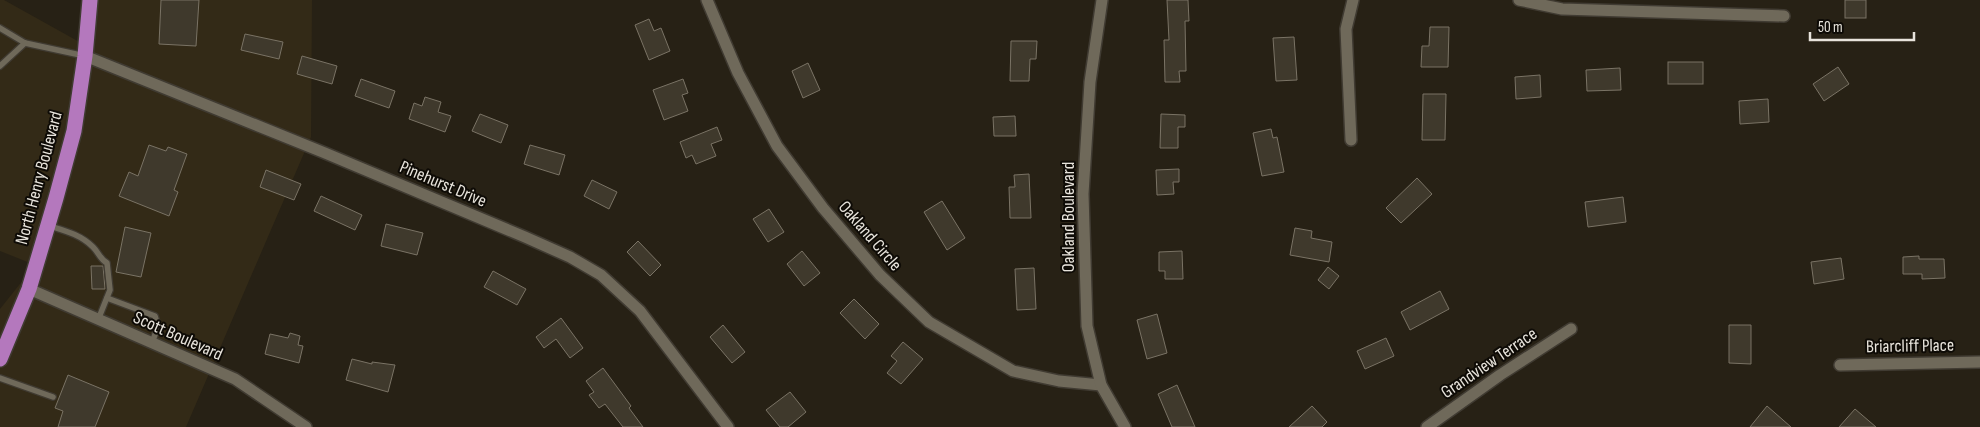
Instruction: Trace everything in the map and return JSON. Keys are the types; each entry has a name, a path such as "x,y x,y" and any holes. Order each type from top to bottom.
{"highway":[{"name":"North Henry Boulevard","path":"0,359 29,289 74,131 85,56 90,0"}],"street":[{"name":"Oakland Circle","path":"707,0 738,72 776,146 823,208 880,276 929,322 1013,372 1059,381 1102,386"},
{"name":"Oakland Boulevard","path":"1102,0 1090,82 1082,194 1087,326 1102,386 1125,427"},
{"path":"1351,140 1346,28 1353,0"},
{"path":"1520,0 1562,9 1784,16"},
{"name":"Pinehurst Drive","path":"85,56 325,153 570,257 601,275 640,311 728,427"},
{"name":"Scott Boulevard","path":"29,289 235,380 306,427"},
{"name":"Grandview Terrace","path":"1427,427 1500,375 1571,329"},
{"name":"Briarcliff Place","path":"1840,366 1980,362"}],"lane":[{"path":"0,28 25,43 85,56"},
{"path":"0,66 25,43"},
{"path":"48,225 74,233 94,248 102,260 107,263 110,290 98,320"},
{"path":"107,298 155,316 158,326 152,343"},
{"path":"0,378 53,397"}],"shaded area":[{"path":"0,0 4,0 83,44 86,0 312,0 311,137 186,427 0,427 0,309 35,265 0,251"}],"building":[{"path":"161,0 199,0 196,46 159,44"},
{"path":"1167,0 1188,0 1189,21 1185,21 1186,71 1179,71 1180,82 1165,82 1164,40 1169,40"},
{"path":"1845,0 1866,0 1866,18 1845,18"},
{"path":"649,19 654,31 661,28 670,51 649,60 635,25"},
{"path":"1430,27 1449,27 1448,67 1421,67 1422,46 1429,46"},
{"path":"245,34 283,42 279,59 241,50"},
{"path":"1294,37 1297,80 1276,81 1273,38"},
{"path":"1011,41 1037,41 1036,59 1030,59 1029,81 1010,81"},
{"path":"302,56 337,66 332,84 297,74"},
{"path":"1668,62 1703,62 1703,84 1668,84"},
{"path":"808,63 820,90 803,98 792,71"},
{"path":"1838,67 1849,84 1824,101 1813,84"},
{"path":"1620,68 1621,90 1587,91 1586,70"},
{"path":"1540,75 1541,97 1516,99 1515,77"},
{"path":"361,79 395,91 389,108 355,96"},
{"path":"683,79 688,93 682,95 688,111 664,120 653,90"},
{"path":"1423,94 1446,94 1445,140 1422,140"},
{"path":"425,97 441,102 438,112 451,116 445,132 409,119 414,103 422,106"},
{"path":"1768,99 1769,122 1740,124 1739,101"},
{"path":"480,114 508,125 501,143 472,131"},
{"path":"1161,114 1185,115 1185,127 1178,127 1178,148 1160,148"},
{"path":"1015,116 1016,136 994,136 993,117"},
{"path":"717,127 722,140 711,144 716,156 696,164 692,155 686,158 680,142"},
{"path":"1271,129 1273,138 1277,137 1284,172 1262,176 1253,133"},
{"path":"149,145 166,151 168,147 187,154 174,190 178,192 169,216 119,196 129,172 138,176"},
{"path":"530,145 565,155 559,175 524,164"},
{"path":"1179,169 1179,182 1173,182 1174,194 1157,195 1156,170"},
{"path":"266,170 301,184 294,200 260,187"},
{"path":"1029,174 1031,218 1010,218 1009,187 1015,187 1014,175"},
{"path":"1417,178 1432,194 1401,223 1386,208"},
{"path":"592,180 617,192 609,209 584,196"},
{"path":"321,196 362,215 355,230 314,211"},
{"path":"1623,197 1626,222 1588,227 1585,202"},
{"path":"942,201 965,238 947,250 924,212"},
{"path":"769,209 784,232 768,242 753,219"},
{"path":"386,224 423,233 417,255 381,246"},
{"path":"125,227 151,233 141,277 116,272"},
{"path":"1295,228 1312,231 1311,238 1332,242 1329,262 1290,255"},
{"path":"638,241 661,265 650,276 627,252"},
{"path":"802,251 820,273 804,286 787,264"},
{"path":"1182,251 1183,279 1165,279 1165,271 1159,271 1159,252"},
{"path":"1919,256 1919,259 1944,259 1945,278 1922,279 1922,274 1903,274 1903,257"},
{"path":"1841,258 1844,279 1814,284 1811,262"},
{"path":"91,266 103,266 105,289 92,289"},
{"path":"1328,267 1339,276 1329,289 1318,280"},
{"path":"1034,268 1036,309 1017,310 1015,269"},
{"path":"493,271 526,289 517,305 484,287"},
{"path":"1440,291 1449,309 1410,330 1401,312"},
{"path":"854,299 879,324 865,339 840,313"},
{"path":"1157,314 1167,353 1147,359 1137,320"},
{"path":"561,318 583,348 570,358 556,339 544,348 536,337"},
{"path":"723,325 745,352 732,363 710,337"},
{"path":"1729,325 1751,325 1751,364 1729,363"},
{"path":"290,333 300,336 298,345 303,346 299,363 265,354 270,334 288,338"},
{"path":"1386,338 1394,356 1365,369 1357,351"},
{"path":"903,342 923,359 901,384 887,373 897,361 891,356"},
{"path":"352,359 372,364 372,362 395,365 388,392 346,380"},
{"path":"603,368 631,406 629,408 643,427 623,427 605,404 599,408 589,395 594,392 586,381"},
{"path":"68,375 109,392 95,427 58,427 63,411 55,408"},
{"path":"1177,385 1195,427 1172,427 1158,394"},
{"path":"790,392 806,412 788,427 780,427 766,410"},
{"path":"1312,406 1327,422 1322,427 1289,427"},
{"path":"1767,406 1791,427 1750,427"},
{"path":"1855,409 1876,427 1839,427"}]}
